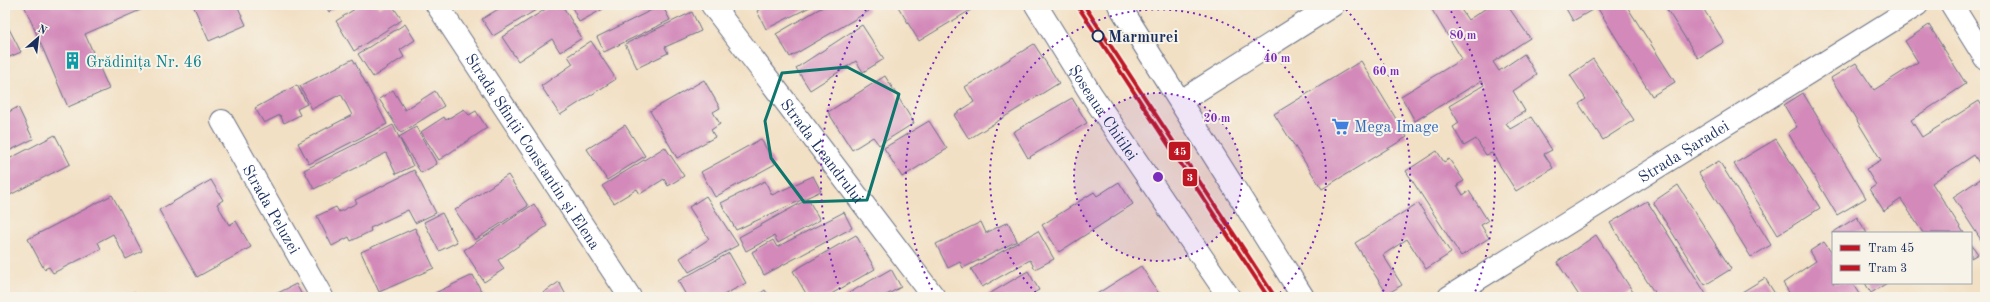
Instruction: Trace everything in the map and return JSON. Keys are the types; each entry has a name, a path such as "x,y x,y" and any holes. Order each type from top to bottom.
{"street":[{"name":"Strada Sfinții Constantin și Elena","path":"437,5 630,297"},
{"name":"Strada Leandrului","path":"712,5 934,297"},
{"name":"Șoseaua Chitilei","path":"1036,5 1091,94 1229,297"},
{"path":"1120,5 1303,297"},
{"path":"1181,101 1333,5"},
{"name":"Strada Șaradei","path":"1449,297 1917,5"},
{"path":"1952,5 1985,58"},
{"name":"Strada Peluzei","path":"222,121 322,297"}],"highlighted area":[{"path":"847,67 899,94 867,200 804,202 771,158 765,121 782,73"}],"building":[{"name":"Grădinița Nr. 46","path":"24,5 152,5 85,34 109,89 68,107"},
{"name":"Grădinița Nr. 46","path":"193,5 237,5 246,25 209,41"},
{"path":"325,5 340,5 329,12"},
{"path":"361,5 377,5 379,8 384,5 392,5 402,20 354,51 336,21"},
{"path":"505,5 544,5 493,36 482,19"},
{"path":"552,5 562,5 582,38 560,52 552,39 518,61 502,37"},
{"path":"571,5 600,5 603,9 579,22"},
{"path":"662,5 670,20 604,52 597,37"},
{"path":"766,5 814,5 766,29 757,11"},
{"path":"826,5 866,5 869,11 790,57 776,34"},
{"path":"897,5 979,5 919,41"},
{"path":"1429,5 1458,5 1468,20 1491,5 1507,5 1530,38 1493,62 1499,71 1524,54 1537,75 1513,91 1525,111 1506,123 1510,129 1531,117 1552,150 1544,154 1553,168 1516,191 1492,153 1486,155 1476,139 1464,146 1453,127 1459,123 1449,106 1484,85 1481,81 1415,121 1401,96 1462,59"},
{"path":"1564,5 1626,5 1675,82 1652,96 1597,7 1573,21"},
{"path":"1664,5 1701,5 1724,42 1698,58"},
{"path":"692,12 701,31 665,47 668,53 637,68 625,44"},
{"path":"5,21 21,52 5,59"},
{"path":"405,24 415,40 400,50 404,57 373,77 358,54"},
{"path":"862,25 884,59 863,72 856,61 810,90 796,68"},
{"path":"1929,25 1966,84 1911,120 1922,137 1979,101 1985,111 1985,172 1974,155 1932,183 1963,232 1922,232 1901,199 1884,211 1870,189 1876,185 1866,169 1881,160 1831,78 1856,63 1874,90 1918,62 1905,41"},
{"path":"591,41 616,79 560,115 541,86 573,64 568,56"},
{"path":"1034,44 1059,83 969,139 954,115 974,102 965,87"},
{"path":"353,59 387,124 309,164 298,143 352,115 341,94 312,109 300,86"},
{"path":"1593,59 1634,120 1603,140 1579,104 1586,99 1570,75"},
{"name":"Mega Image","path":"1361,61 1407,137 1322,189 1274,114"},
{"path":"885,76 914,123 879,145 873,137 852,150 828,112"},
{"path":"704,80 720,108 713,112 720,124 711,130 715,137 677,158 650,111"},
{"path":"297,85 307,104 297,109 300,115 284,123 280,115 264,123 255,108"},
{"path":"393,90 405,110 435,91 444,106 401,133 379,99"},
{"path":"1803,93 1866,198 1837,215 1788,133 1797,127 1784,105"},
{"path":"1072,98 1087,123 1028,158 1013,132"},
{"path":"18,107 33,139 5,153 5,114"},
{"path":"464,109 469,115 476,111 487,128 439,160 421,132 444,117 446,120"},
{"path":"929,121 947,149 902,177 884,148"},
{"path":"393,125 413,166 396,174 386,153 314,189 304,170"},
{"path":"625,125 645,156 607,180 587,149"},
{"path":"416,127 437,164 421,173 399,137"},
{"path":"55,135 70,164 8,196 5,191 5,161"},
{"path":"761,139 775,164 715,197 701,172"},
{"path":"1776,139 1820,208 1778,235 1734,164"},
{"path":"665,147 684,176 668,186 664,179 640,194 637,189 614,203 602,186"},
{"path":"1437,151 1444,162 1449,159 1464,181 1457,185 1463,195 1469,191 1488,221 1481,225 1489,238 1461,256 1406,171"},
{"path":"1719,161 1771,245 1751,257 1699,173"},
{"path":"414,170 436,213 415,223 408,210 370,228 371,231 351,241 349,237 332,246 317,216 336,207 339,212 357,203 355,200"},
{"path":"508,175 528,206 475,240 455,210"},
{"path":"813,176 821,191 736,230 721,203 765,181 772,195"},
{"path":"1985,176 1985,246 1953,197"},
{"path":"211,180 223,200 217,204 229,225 236,221 251,247 197,277 159,210"},
{"path":"1119,182 1133,204 1059,252 1042,225 1094,192 1097,196"},
{"path":"1678,185 1731,269 1705,285 1653,202"},
{"path":"112,195 142,251 126,259 113,234 98,242 101,249 53,273 49,267 44,269 28,239"},
{"path":"706,196 738,245 689,272 680,258 709,239 689,207"},
{"path":"808,199 820,220 778,243 774,236 746,251 739,237"},
{"path":"1647,201 1706,294 1701,297 1657,297 1610,223"},
{"path":"1418,203 1451,253 1426,269 1407,239 1383,255 1402,285 1387,294 1355,243"},
{"path":"534,204 547,226 498,260 504,269 484,282 464,250"},
{"path":"844,212 852,228 764,275 752,252 773,240 777,247"},
{"path":"442,213 457,242 439,251 424,222"},
{"path":"1857,217 1866,232 1834,232"},
{"path":"981,222 986,233 1008,222 1017,241 963,268 960,262 948,268 936,244"},
{"path":"415,228 434,268 379,292 361,252"},
{"path":"1038,231 1054,259 1035,269 1030,260 982,287 971,269"},
{"path":"856,235 875,269 826,297 808,297 793,271"},
{"path":"1596,235 1633,292 1624,297 1580,297 1557,262"},
{"path":"1824,242 1832,254 1832,284 1853,284 1861,297 1792,297 1783,283 1816,261 1810,251"},
{"path":"1972,245 1978,254 1972,257"},
{"path":"729,253 746,283 720,297 687,297 678,281"},
{"path":"1141,266 1161,297 1092,297"},
{"path":"891,269 901,287 883,297 842,297"},
{"path":"1028,271 1039,290 1028,296 1029,297 984,297"},
{"path":"473,275 484,297 437,297 435,293"},
{"path":"1765,278 1777,297 1745,297 1742,292"},
{"path":"559,282 567,297 537,297"},
{"path":"296,284 303,297 270,297"},
{"path":"1866,284 1885,284 1871,293"},
{"path":"765,290 769,297 755,297"},
{"path":"135,292 138,297 126,297"}],"tram line":[{"name":"45","path":"1084,5 1275,297"},
{"name":"3","path":"1079,8 1268,297"}],"place":[{"name":"Marmurei","path":"1098,36"},
{"name":"Grădinița Nr. 46","path":"73,61"},
{"name":"Mega Image","path":"1341,126"}]}
